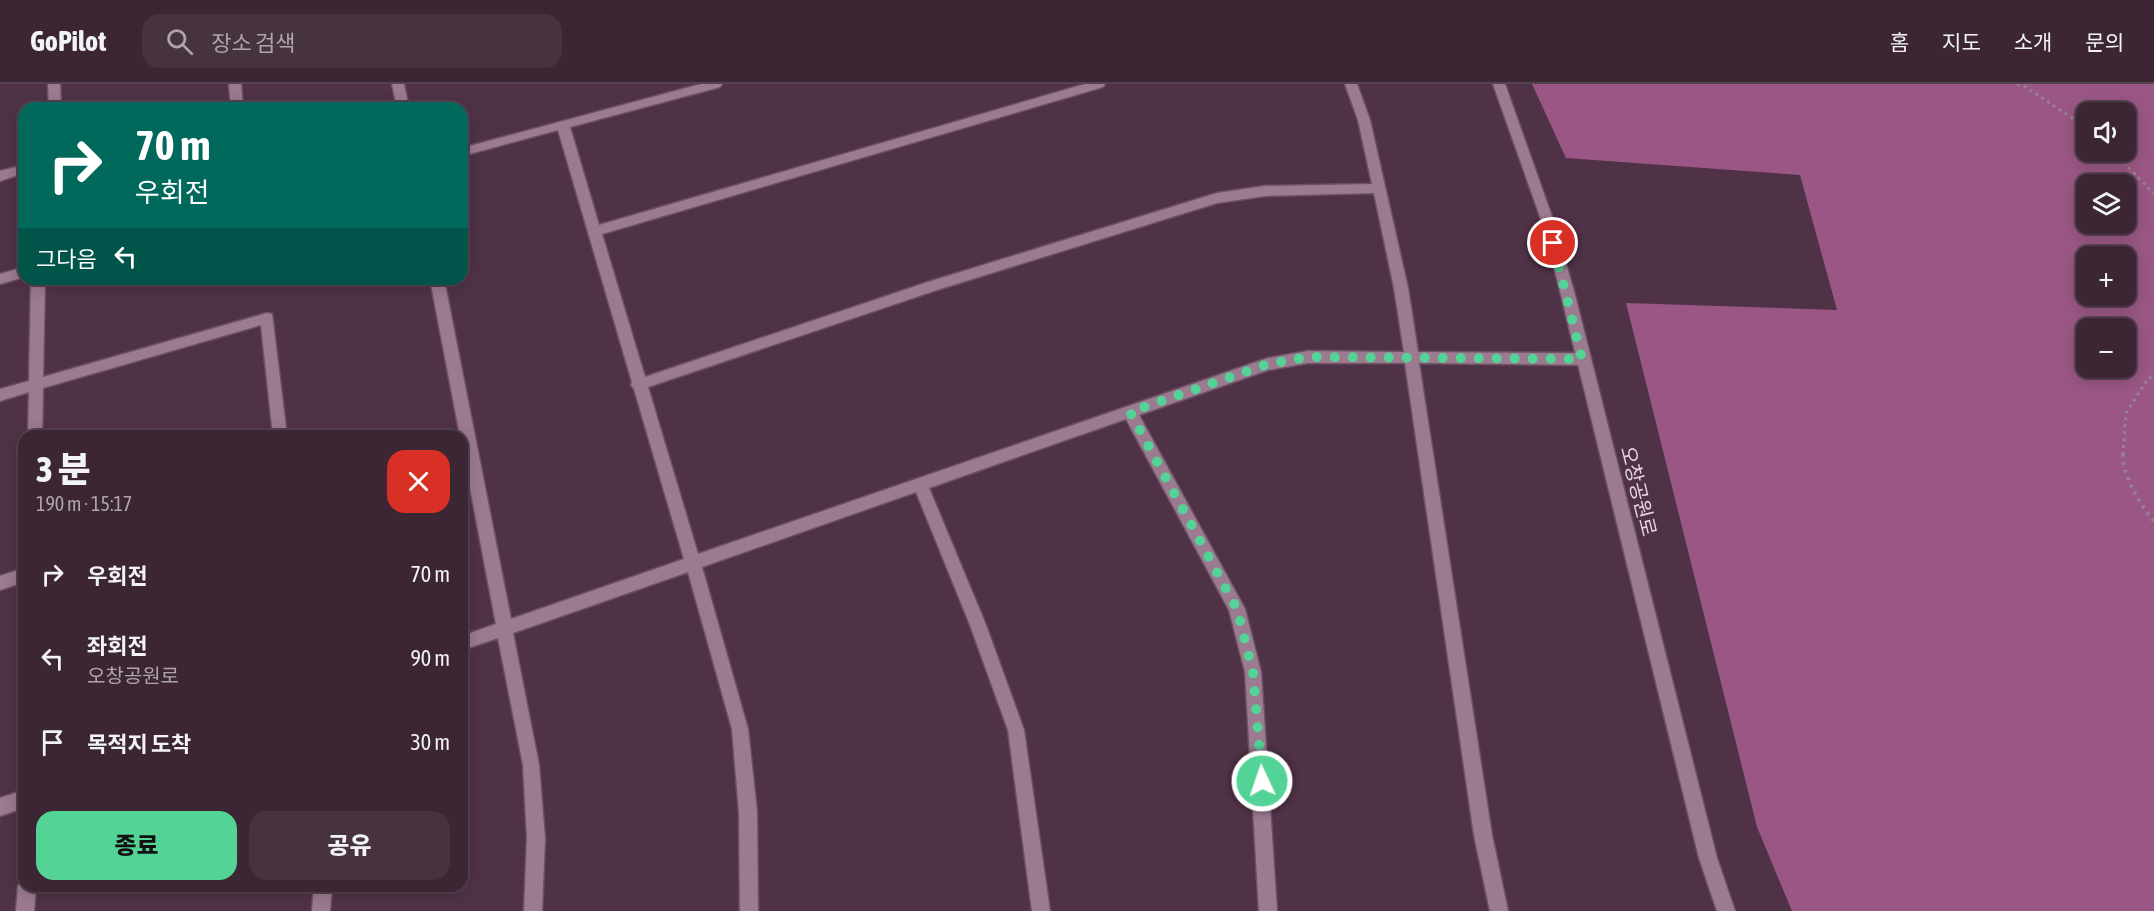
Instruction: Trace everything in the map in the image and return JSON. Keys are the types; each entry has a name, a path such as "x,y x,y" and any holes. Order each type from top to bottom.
{"street":[{"path":"54,84 55,102"},
{"path":"235,84 236,102"},
{"path":"398,84 402,102"},
{"path":"468,150 717,84"},
{"path":"594,231 1099,84"},
{"path":"1351,84 1364,120 1401,288 1483,835 1499,911"},
{"name":"오창공원로","path":"1499,84 1549,225 1633,550 1708,858 1726,911"},
{"path":"563,125 740,729 748,812 749,911"},
{"path":"0,176 18,171"},
{"path":"638,385 944,283 1217,198 1265,191 1379,188"},
{"path":"0,279 18,274"},
{"path":"35,430 38,285"},
{"path":"438,285 466,430"},
{"path":"0,395 267,318 279,430"},
{"path":"468,641 1268,364 1308,357 1582,359"},
{"path":"1130,412 1237,609 1253,672 1268,911"},
{"path":"468,438 531,765 536,838 533,911"},
{"path":"920,484 946,543 1016,729 1041,911"},
{"path":"0,583 18,578"},
{"path":"0,807 18,800"},
{"path":"25,911 27,892"},
{"path":"321,911 323,892"}],"path":[{"path":"2017,84 2024,85 2076,120"},
{"path":"2124,162 2154,194"},
{"path":"2154,374 2146,382 2126,413 2122,463 2144,510 2154,520"}],"shaded area":[{"path":"1532,84 2154,84 2154,911 1792,911 1757,827 1626,303 1837,310 1800,175 1566,158"}],"route":[{"path":"1262,781 1253,672 1237,609 1130,412 1268,364 1308,357 1582,359 1568,295 1553,243"}]}
